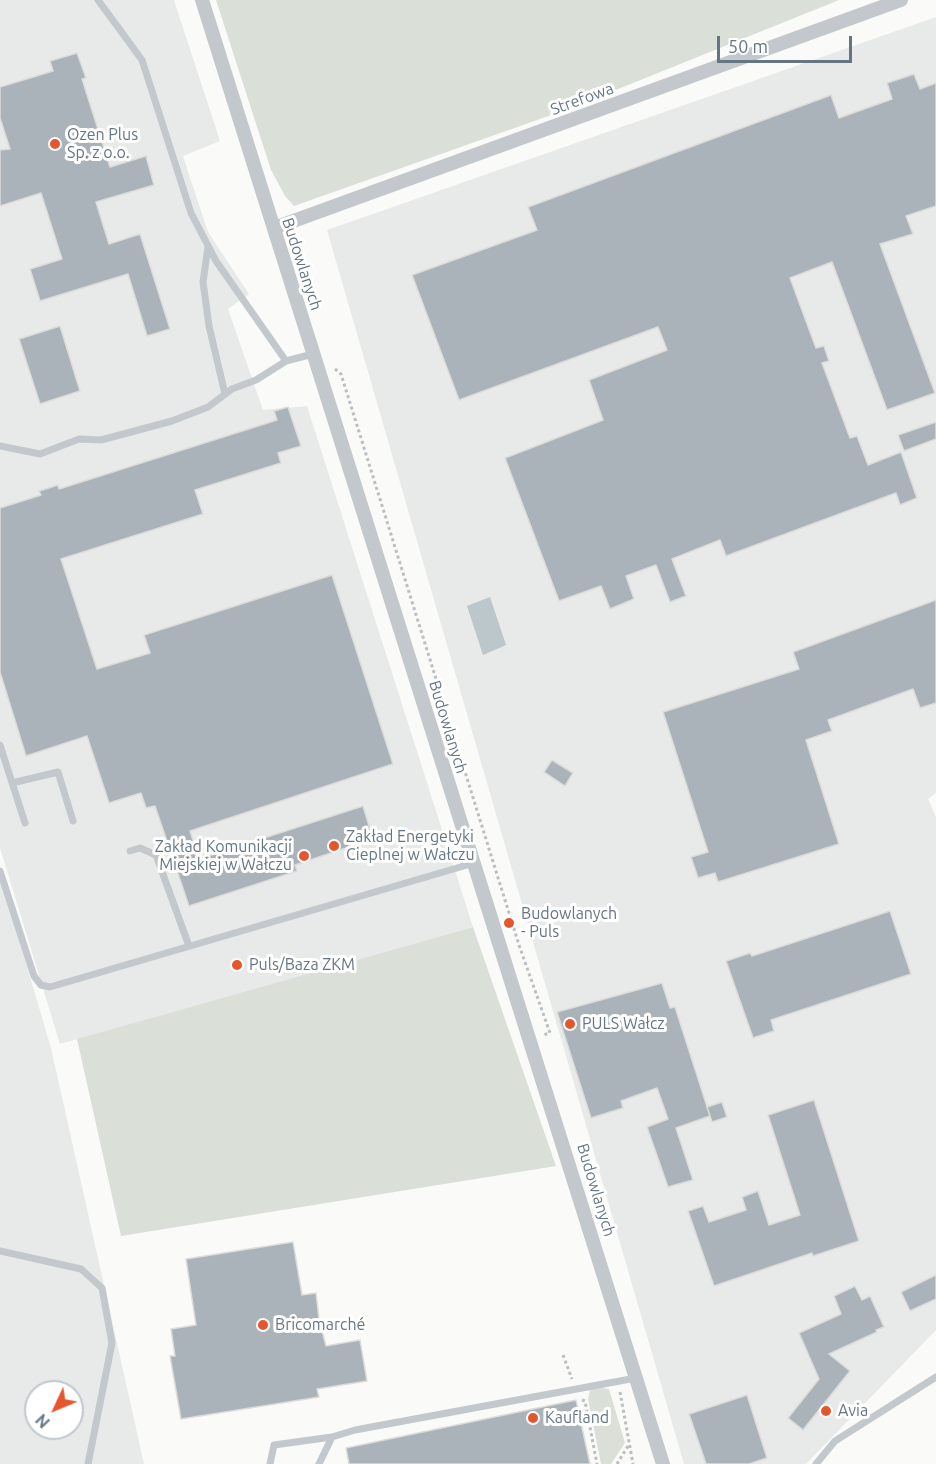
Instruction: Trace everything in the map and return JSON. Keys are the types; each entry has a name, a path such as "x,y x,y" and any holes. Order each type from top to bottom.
{"street":[{"name":"Budowlanych","path":"202,0 663,1464"},
{"name":"Strefowa","path":"274,228 901,0"}],"lane":[{"path":"98,0 142,60 191,213 208,247 286,361"},
{"path":"208,247 203,282 209,326 225,394"},
{"path":"0,446 40,454 79,439 101,440 172,421 208,407 225,394 256,381 286,361 314,354"},
{"path":"0,745 25,823"},
{"path":"12,783 58,771 73,821"},
{"path":"130,851 140,848 156,855 189,946"},
{"path":"0,871 34,976 41,985 50,987 474,863"},
{"path":"0,1251 81,1269 102,1288 112,1343 88,1464"},
{"path":"816,1464 835,1441 936,1377"},
{"path":"270,1464 274,1445 332,1437 355,1430 636,1378"},
{"path":"319,1464 332,1437"}],"path":[{"path":"314,354 341,374 519,945 550,1033 530,1039"},
{"path":"563,1355 575,1389"},
{"path":"585,1401 597,1464"},
{"path":"617,1464 628,1446"}],"shaded area":[{"path":"0,0 174,0 220,141 183,156 208,232 249,294 228,309 263,410 307,406 473,927 60,1044 0,848"},
{"path":"216,0 839,0 571,108 294,206 285,196 271,170"},
{"path":"936,17 936,793 928,799 936,817 936,1330 806,1464 684,1464 327,230"},
{"path":"490,597 506,645 483,655 467,606"},
{"path":"0,875 51,1048 144,1464 0,1464"},
{"path":"473,927 556,1166 121,1236 77,1039"},
{"path":"597,1387 609,1389 625,1443 611,1464 601,1464 588,1399 590,1390"}],"building":[{"name":"Ozen Plus Sp. z o.o.","path":"77,53 86,78 82,79 110,167 146,156 154,185 96,202 109,244 140,234 170,329 147,336 128,274 40,301 30,269 62,259 41,193 0,206 0,150 10,149 0,118 0,87 53,71 50,61"},
{"path":"914,74 920,89 936,83 936,206 906,216 913,234 880,244 935,393 887,410 832,262 790,278 816,348 824,346 829,361 822,363 850,438 857,436 868,465 901,452 917,498 900,505 896,493 726,556 720,540 672,559 686,596 670,602 656,565 626,576 634,599 610,609 601,586 559,601 505,458 603,420 589,380 667,350 658,327 459,400 412,275 537,230 528,207 831,95 839,118 892,99 887,83"},
{"path":"60,326 80,391 40,404 19,339"},
{"path":"288,407 301,446 278,453 281,463 195,490 203,514 61,559 97,669 150,653 144,635 332,575 393,764 190,831 199,859 363,806 373,839 295,865 297,871 189,906 155,806 146,808 141,793 109,803 87,736 26,756 0,672 0,508 41,495 39,491 58,485 59,489 277,420 274,411"},
{"path":"936,422 936,439 904,451 898,435"},
{"path":"936,600 936,703 920,708 913,689 828,720 832,731 806,740 839,844 718,882 715,873 698,878 691,857 708,852 663,712 799,669 793,652"},
{"path":"552,760 573,773 565,786 544,772"},
{"path":"890,911 911,974 771,1020 774,1031 753,1038 726,961 750,953 752,956"},
{"path":"662,983 670,1008 675,1007 710,1116 676,1128 693,1180 668,1187 647,1127 668,1119 657,1088 621,1101 623,1108 591,1118 557,1012"},
{"path":"814,1100 859,1241 813,1256 812,1253 714,1286 688,1211 703,1206 709,1222 746,1210 742,1197 758,1191 769,1225 800,1215 768,1115"},
{"path":"722,1102 727,1117 712,1122 707,1107"},
{"name":"Bricomarché","path":"293,1242 302,1295 316,1293 319,1319 326,1346 360,1340 367,1381 317,1389 319,1397 181,1419 170,1356 175,1356 171,1329 196,1325 186,1259"},
{"path":"936,1275 936,1299 910,1311 901,1292"},
{"path":"855,1286 862,1300 870,1296 884,1327 829,1354 850,1371 803,1430 788,1418 819,1379 799,1333 841,1314 834,1296"},
{"path":"747,1395 767,1458 749,1464 706,1464 689,1414"},
{"name":"Kaufland","path":"576,1400 590,1464 349,1464 346,1448"}],"place":[{"name":"Ozen Plus Sp. z o.o.","path":"55,144"},
{"name":"Zakład Energetyki Cieplnej w Wałczu","path":"334,846"},
{"name":"Zakład Komunikacji Miejskiej w Wałczu","path":"304,856"},
{"name":"Budowlanych - Puls","path":"509,923"},
{"name":"Puls/Baza ZKM","path":"237,965"},
{"name":"PULS Wałcz","path":"570,1024"},
{"name":"Bricomarché","path":"263,1325"},
{"name":"Avia","path":"826,1411"},
{"name":"Kaufland","path":"533,1418"}]}
